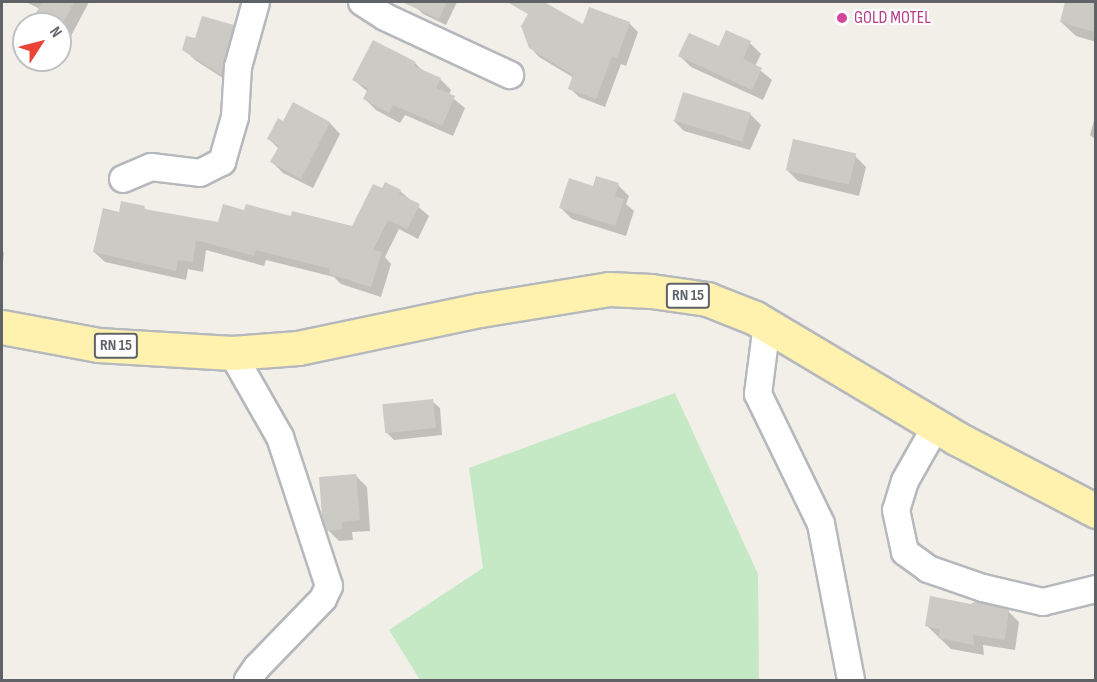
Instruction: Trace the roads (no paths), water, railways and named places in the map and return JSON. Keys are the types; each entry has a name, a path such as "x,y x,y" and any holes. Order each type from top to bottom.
{"main road":[{"name":"RN 15","path":"2,327 98,345 232,353 298,348 480,310 609,289 651,291 707,299 767,324 936,426 1095,511"}],"street":[{"path":"123,179 151,167 200,173 222,162 235,117 237,67 256,2"},
{"path":"368,3 385,17 510,75"},
{"path":"767,324 758,394 821,524 850,681"},
{"path":"232,353 280,437 330,586 323,599 248,681"},
{"path":"936,426 904,481 896,510 905,552 928,569 983,588 1043,602 1095,589"}],"place":[{"name":"GOLD MOTEL","path":"842,18"}]}
